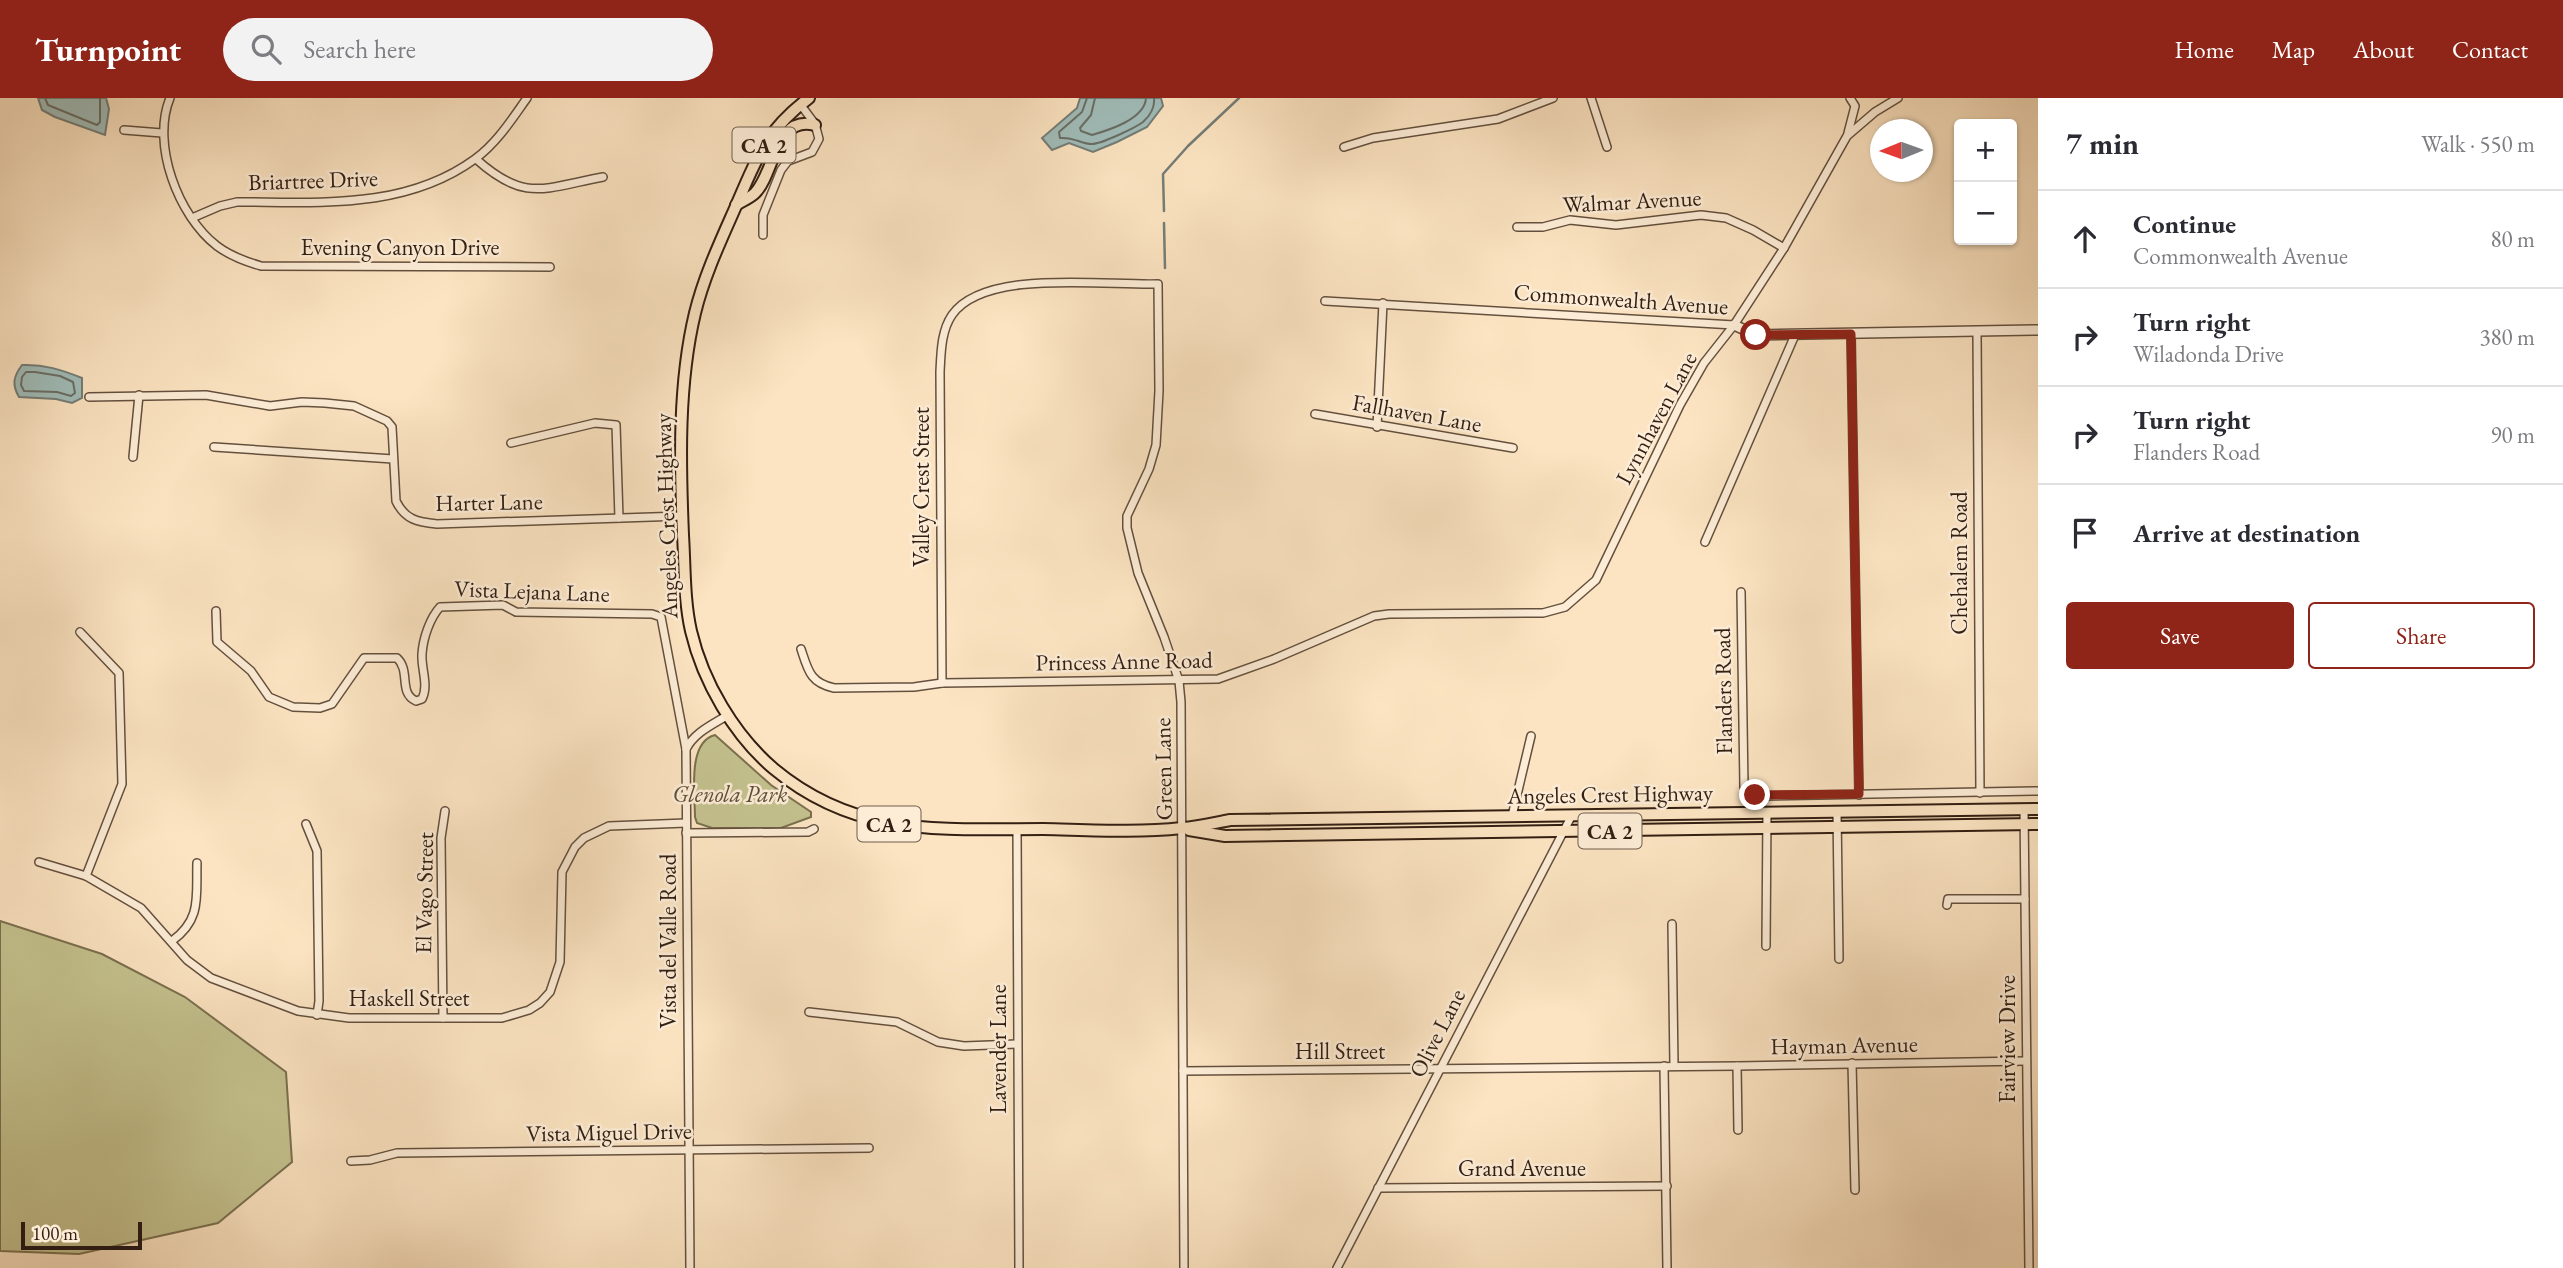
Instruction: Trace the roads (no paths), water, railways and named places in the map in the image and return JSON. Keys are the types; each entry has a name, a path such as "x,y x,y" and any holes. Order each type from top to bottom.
{"main road":[{"name":"Angeles Crest Highway","path":"805,101 783,119 757,156 705,283 693,323 685,379 682,516 686,594 691,630 705,671 728,715 749,744 774,769 832,806 886,823 921,828 1017,829 1183,828 1230,820 2038,809"},
{"path":"736,205 756,192 777,149 794,126 804,122 815,125"},
{"name":"Angeles Crest Highway","path":"1183,828 1225,836 2038,824"}],"street":[{"path":"170,98 162,133 168,167 180,198 192,218"},
{"name":"Briartree Drive","path":"192,218 237,202 366,200 401,194 430,185 476,159 502,133 527,98"},
{"path":"1344,147 1373,138 1498,119 1553,98"},
{"path":"1591,98 1607,148"},
{"path":"1847,136 1855,111 1850,98"},
{"name":"Lynnhaven Lane","path":"1543,613 1566,607 1597,580 1680,405 1704,363 1734,324 1784,248 1847,136 1874,112 1898,98"},
{"path":"763,235 763,215 781,170 788,161 812,152 819,139 805,101"},
{"path":"124,131 162,133"},
{"path":"476,159 508,184 524,188 539,189 603,177"},
{"name":"Walmar Avenue","path":"1517,227 1543,227 1570,220 1616,225 1702,215 1726,218 1754,230 1784,248"},
{"name":"Evening Canyon Drive","path":"192,218 216,245 249,263 261,266 550,267"},
{"name":"Green Lane","path":"967,299 995,288 1012,286 1063,283 1125,286 1158,284 1159,391 1156,445 1149,469 1127,516 1127,528 1138,573 1179,681 1183,828 1184,1268"},
{"name":"Valley Crest Street","path":"942,683 941,348 952,315 967,299"},
{"name":"Commonwealth Avenue","path":"1325,301 1734,324 1756,335 2038,331"},
{"path":"1377,426 1383,303"},
{"name":"Chehalem Road","path":"1977,332 1980,793"},
{"path":"1851,334 1859,794"},
{"path":"1705,542 1795,335"},
{"path":"133,457 139,395"},
{"name":"Harter Lane","path":"89,397 206,395 270,406 302,402 354,406 387,421 393,433 396,501 401,512 408,518 422,523 682,516"},
{"name":"Fallhaven Lane","path":"1315,414 1513,448"},
{"path":"511,443 595,423 616,425 619,518"},
{"path":"214,447 393,459"},
{"name":"Flanders Road","path":"1741,592 1744,787 1750,793 1760,796 2038,792"},
{"name":"Vista Lejana Lane","path":"216,611 217,642 251,671 269,697 293,708 320,708 332,704 364,658 397,658 403,663 406,672 405,690 410,698 416,701 422,699 425,692 422,652 432,615 440,607 503,605 516,612 652,614 661,617"},
{"name":"Princess Anne Road","path":"801,649 808,670 822,685 834,688 914,687 942,683 1179,681 1229,676 1358,622 1389,614 1543,613"},
{"name":"Vista del Valle Road","path":"661,617 686,749 690,1268"},
{"path":"80,632 119,673 123,752 122,784 86,876"},
{"path":"686,749 700,731 728,715"},
{"path":"1512,816 1531,736"},
{"name":"Fairview Drive","path":"2024,809 2029,1268"},
{"name":"El Vago Street","path":"443,1018 441,838 445,811"},
{"path":"1837,811 1839,959"},
{"path":"1766,946 1767,812"},
{"name":"Olive Lane","path":"1337,1268 1572,815"},
{"name":"Haskell Street","path":"39,862 86,876 141,908 187,960 211,978 298,1011 349,1018 502,1018 516,1016 540,1003 550,992 561,953 562,872 571,853 584,838 609,826 686,823"},
{"path":"306,824 317,851 317,1015"},
{"path":"686,833 808,832 814,828"},
{"name":"Lavender Lane","path":"1017,829 1019,1268"},
{"path":"172,941 186,931 193,919 197,863"},
{"path":"1947,905 1948,899 2025,899"},
{"path":"1672,924 1674,1066"},
{"path":"809,1012 897,1022 939,1042 964,1046 1017,1044"},
{"name":"Hayman Avenue","path":"1664,1066 2026,1061"},
{"path":"1852,1063 1855,1189"},
{"path":"1664,1066 1667,1268"},
{"name":"Hill Street","path":"1183,1071 1664,1066"},
{"path":"1737,1066 1738,1130"},
{"name":"Vista Miguel Drive","path":"351,1161 370,1160 397,1153 869,1148"},
{"name":"Grand Avenue","path":"1378,1188 1667,1186"},
{"path":"2028,1189 2038,1189"}],"water":[{"path":"38,98 106,98 109,109 105,135 42,110"},
{"path":"1080,98 1161,98 1163,106 1147,127 1093,152 1069,143 1052,150 1042,138 1077,108"},
{"path":"22,365 53,368 82,378 82,398 72,403 56,399 19,397 14,381"}],"waterway":[{"path":"1164,211 1163,174 1188,146 1239,98"},
{"path":"1164,223 1165,268"}],"park label":[{"name":"Glenola Park","path":"730,794"}]}
